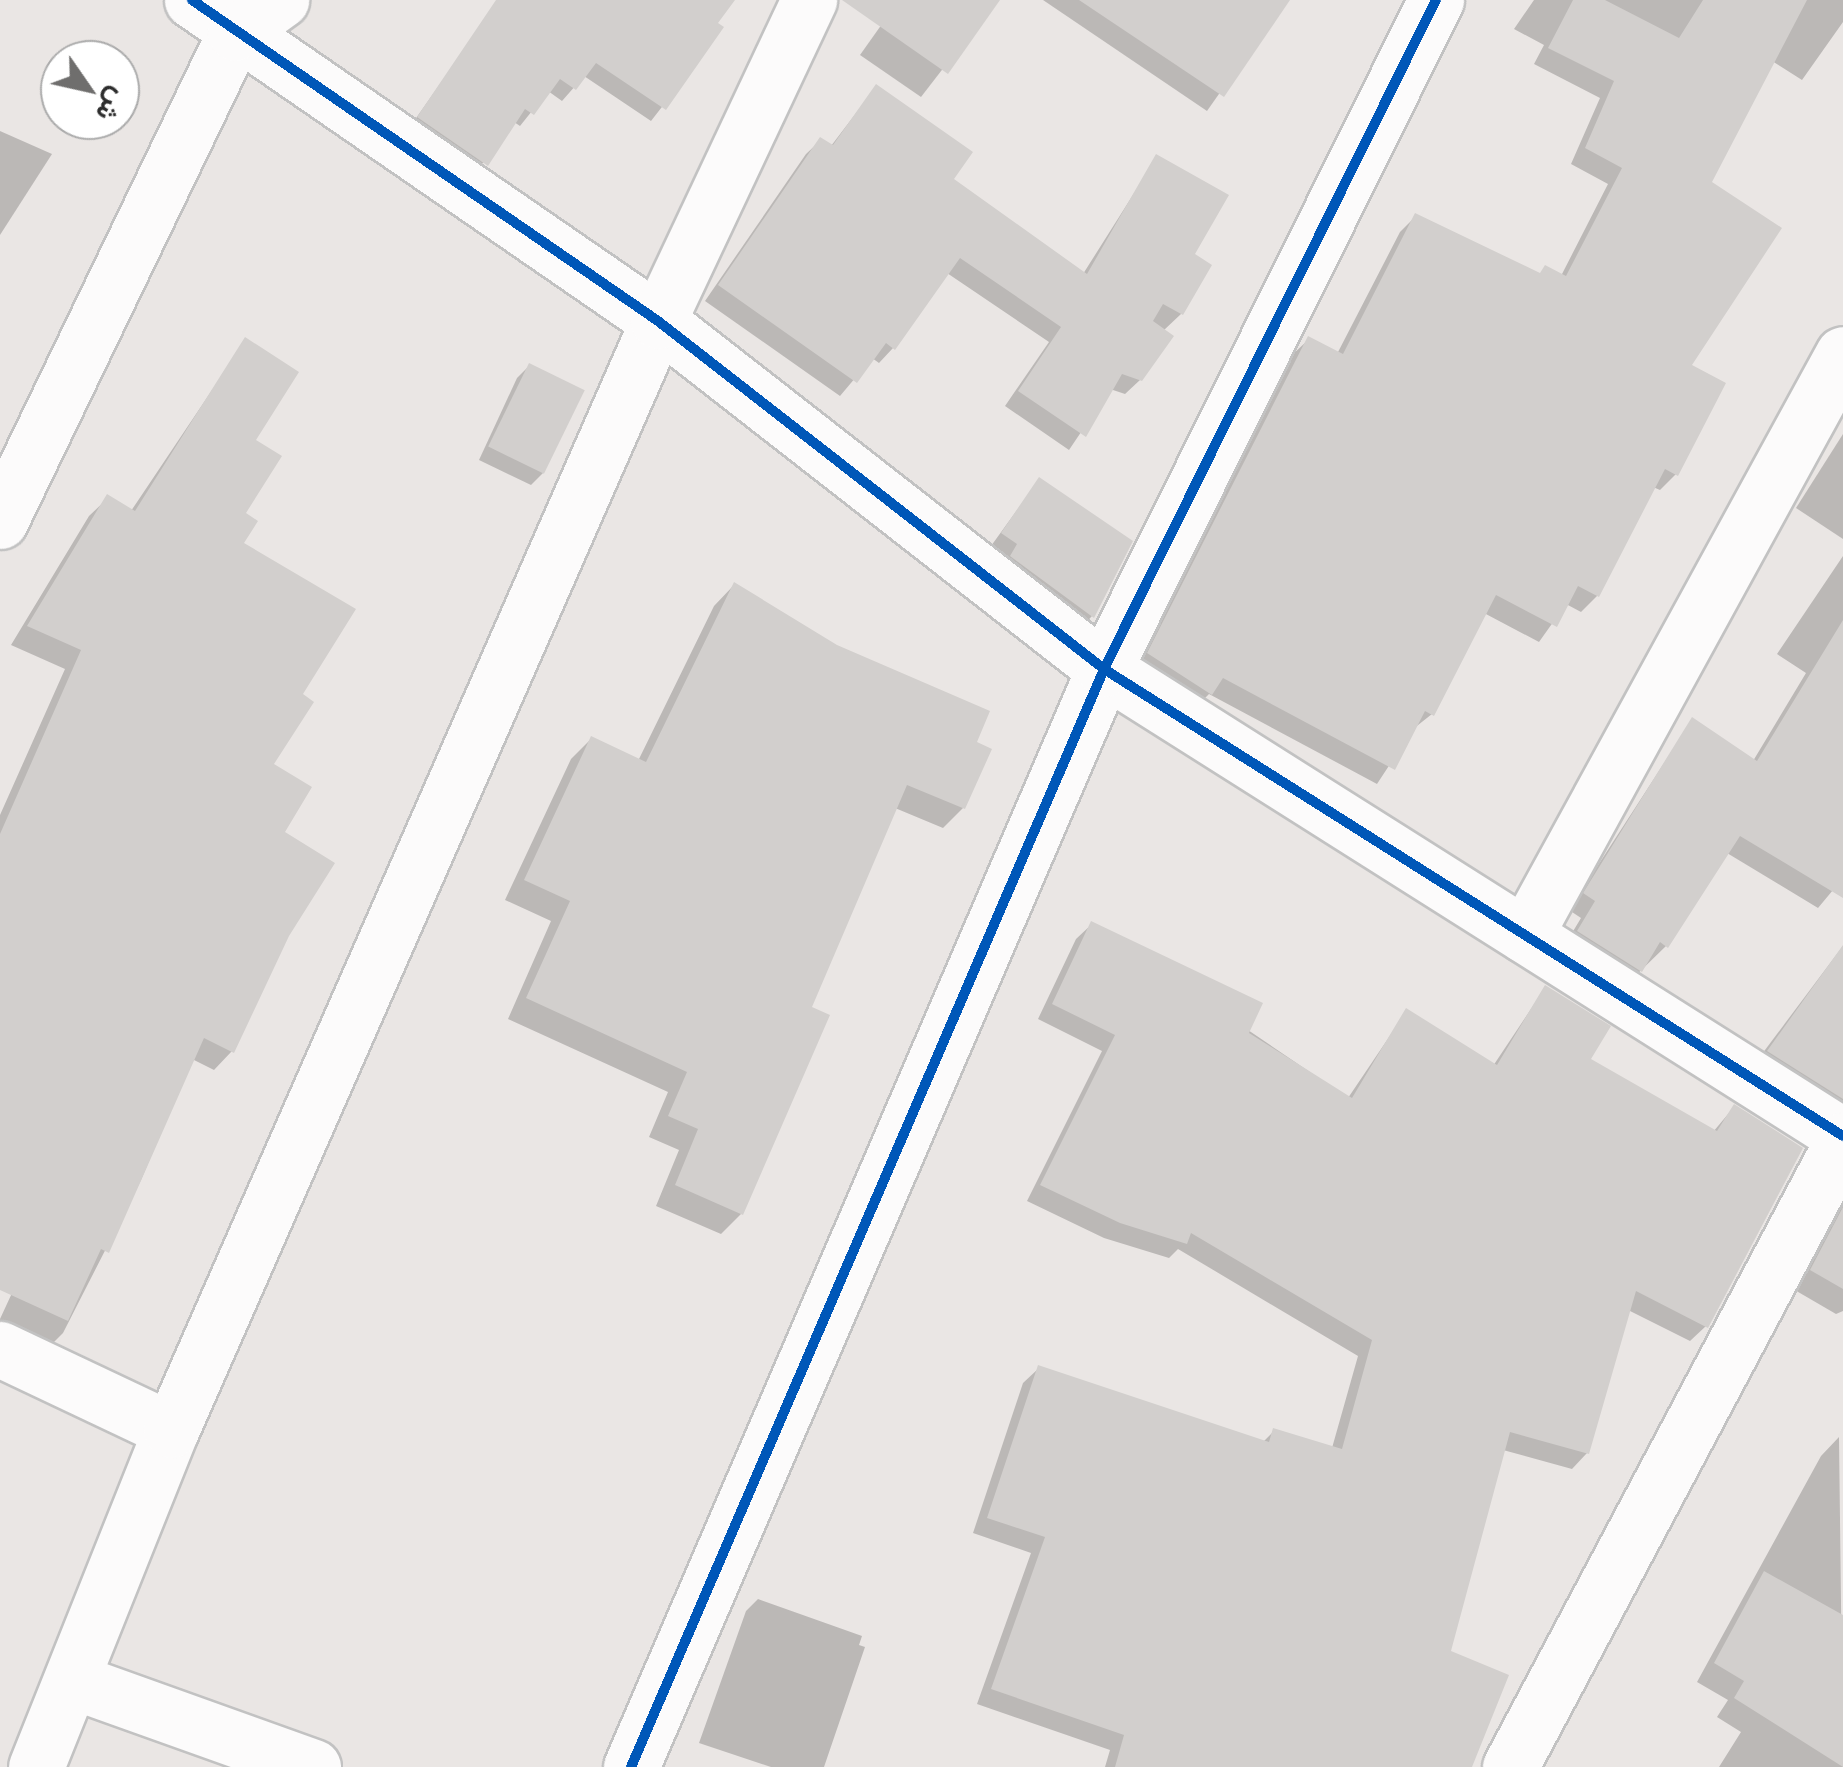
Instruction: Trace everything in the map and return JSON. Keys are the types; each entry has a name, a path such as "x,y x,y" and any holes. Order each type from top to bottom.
{"street":[{"path":"192,0 658,322 1104,669 1374,834 1843,1138 1510,1767"},
{"path":"0,522 235,33 281,0"},
{"path":"36,1767 171,1430 658,322 809,0"},
{"path":"631,1767 1104,669 1436,0"},
{"path":"1525,935 1843,354"},
{"path":"0,1349 171,1430"},
{"path":"73,1681 314,1767"}],"building":[{"path":"496,0 735,0 718,23 724,27 666,110 596,63 576,90 560,79 534,115 525,109 488,166 417,117"},
{"path":"842,0 1000,0 948,74"},
{"path":"1079,0 1290,0 1224,97"},
{"path":"1573,0 1605,0 1679,38 1703,0 1807,0 1712,182 1782,228 1692,365 1726,383 1678,476 1665,469 1599,597 1578,586 1557,627 1496,595 1434,716 1425,711 1395,770 1223,678 1212,695 1147,653 1308,336 1343,354 1415,213 1540,273 1545,265 1566,276 1622,168 1585,148 1614,81 1548,48"},
{"path":"876,84 973,152 954,179 1087,274 1156,154 1229,195 1195,254 1212,265 1183,315 1163,304 1153,321 1174,336 1142,381 1122,374 1086,437 1018,391 1061,327 960,258 895,350 886,343 857,383 718,285 820,137 833,145"},
{"path":"245,337 299,372 256,440 282,456 246,513 258,521 244,543 356,609 303,694 314,702 274,764 312,787 285,832 335,863 289,936 234,1053 204,1038 109,1253 101,1249 68,1321 0,1290 0,834 81,650 27,626 107,494 135,511"},
{"path":"529,363 585,390 544,474 488,447"},
{"path":"1039,477 1133,541 1094,618 1010,556 1017,544 1001,533"},
{"path":"734,582 837,645 990,711 977,742 992,749 965,809 907,785 812,1007 830,1015 743,1215 675,1185 698,1129 668,1116 687,1072 526,998 570,901 524,880 591,736 646,762"},
{"path":"1843,620 1843,898 1740,836 1668,948 1660,942 1642,972 1577,931 1595,901 1583,893 1692,717 1757,761"},
{"path":"1091,921 1263,1003 1249,1033 1352,1098 1406,1008 1497,1065 1545,985 1611,1026 1591,1059 1717,1131 1734,1104 1803,1148 1708,1328 1636,1291 1589,1454 1510,1432 1451,1651 1509,1675 1472,1767 1115,1767 1124,1735 991,1689 1045,1537 987,1518 1038,1365 1269,1442 1273,1428 1342,1449 1372,1340 1191,1233 1187,1244 1120,1223 1040,1185 1115,1035 1052,1004"},
{"path":"1843,945 1843,1099 1767,1051"},
{"path":"1843,1207 1843,1289 1810,1270"},
{"path":"1764,1571 1843,1615 1843,1767 1734,1698 1744,1681 1714,1663"}],"cycle path":[{"path":"192,0 658,321 1104,669 1843,1136"},
{"path":"631,1767 1104,669 1436,0"}]}
